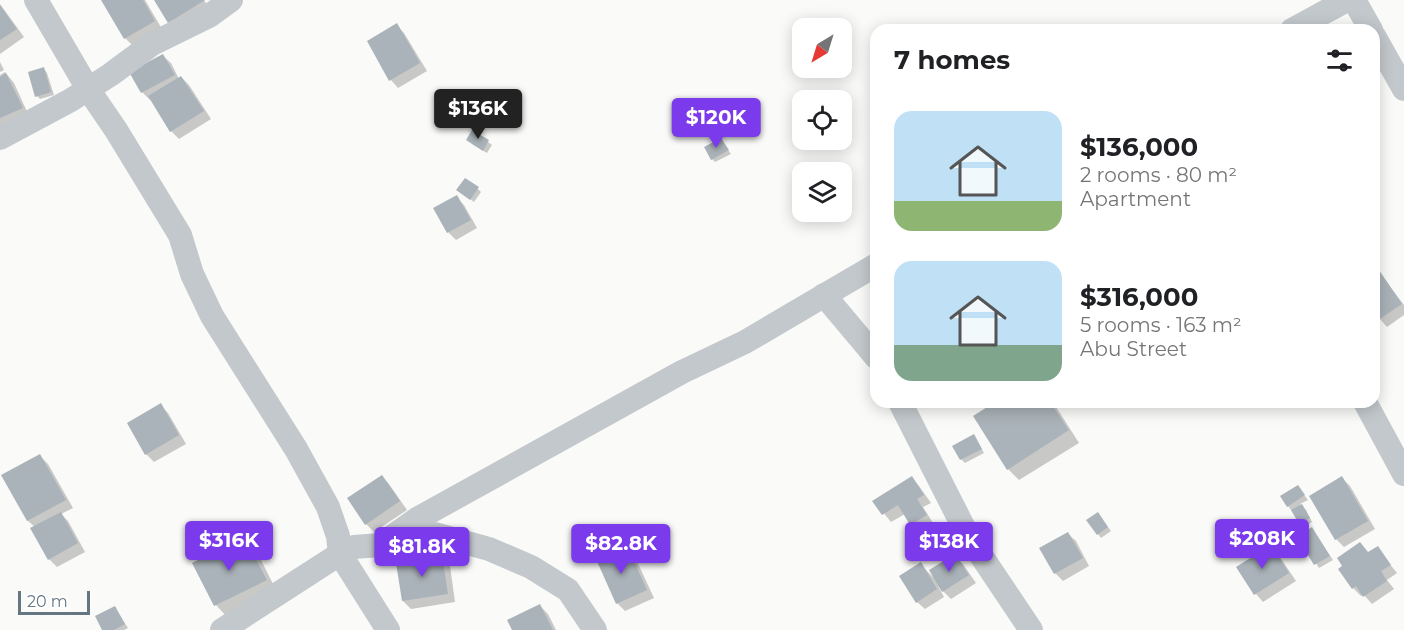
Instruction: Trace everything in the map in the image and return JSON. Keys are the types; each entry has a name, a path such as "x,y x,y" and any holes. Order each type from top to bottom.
{"street":[{"path":"36,0 88,89 116,130 180,235 192,274 212,316 296,449 328,507 338,536 340,554 388,630"},
{"path":"0,138 88,89 152,44 209,16 231,0"},
{"path":"1303,24 1347,0"},
{"path":"1354,0 1368,24"},
{"path":"1380,47 1404,89"},
{"path":"380,545 417,519 682,372 745,342 870,268"},
{"path":"824,295 870,350"},
{"path":"903,408 968,536 1031,630"},
{"path":"1368,408 1404,474"},
{"path":"222,630 354,547 380,545 435,534 489,549 531,567 568,590 595,630"}],"building":[{"path":"101,0 143,0 155,21 124,39"},
{"path":"154,0 205,0 168,23"},
{"path":"0,5 17,29 0,40"},
{"path":"397,23 420,63 389,81 367,41"},
{"path":"163,54 175,75 141,93 129,72"},
{"path":"44,67 51,92 35,97 28,72"},
{"path":"6,73 23,108 0,118 0,77"},
{"path":"181,76 204,111 170,132 148,96"},
{"path":"472,130 489,140 483,151 466,140"},
{"path":"721,138 729,150 711,160 704,147"},
{"path":"465,178 479,187 470,200 456,190"},
{"path":"457,195 471,220 447,233 433,208"},
{"path":"1380,271 1402,304 1380,319"},
{"path":"161,403 179,435 145,455 127,423"},
{"path":"986,408 1054,408 1069,430 1007,470 973,416"},
{"path":"974,434 982,449 960,460 952,446"},
{"path":"40,454 66,500 27,521 1,475"},
{"path":"382,475 400,501 365,525 347,498"},
{"path":"912,476 924,495 917,499 927,515 910,525 898,505 882,515 872,501"},
{"path":"1342,476 1368,521 1335,540 1309,496"},
{"path":"1298,485 1305,495 1287,507 1280,496"},
{"path":"1302,504 1310,518 1299,524 1291,510"},
{"path":"61,512 78,543 48,560 30,528"},
{"path":"1098,512 1108,527 1097,535 1086,520"},
{"path":"1312,527 1330,556 1314,565 1297,537"},
{"path":"1068,532 1083,558 1054,574 1039,548"},
{"path":"244,537 267,580 214,606 192,563"},
{"path":"1360,542 1368,552 1378,546 1391,565 1381,571 1387,581 1363,597 1356,586 1352,589 1338,569 1342,566 1337,558"},
{"path":"1271,545 1289,573 1254,595 1236,567"},
{"path":"627,546 647,590 616,604 596,559"},
{"path":"955,554 969,575 942,592 929,570"},
{"path":"442,556 448,594 402,601 396,563"},
{"path":"921,562 937,589 916,603 899,576"},
{"path":"540,604 553,630 512,630 507,620"},
{"path":"115,606 125,624 114,630 102,630 95,616"}]}
